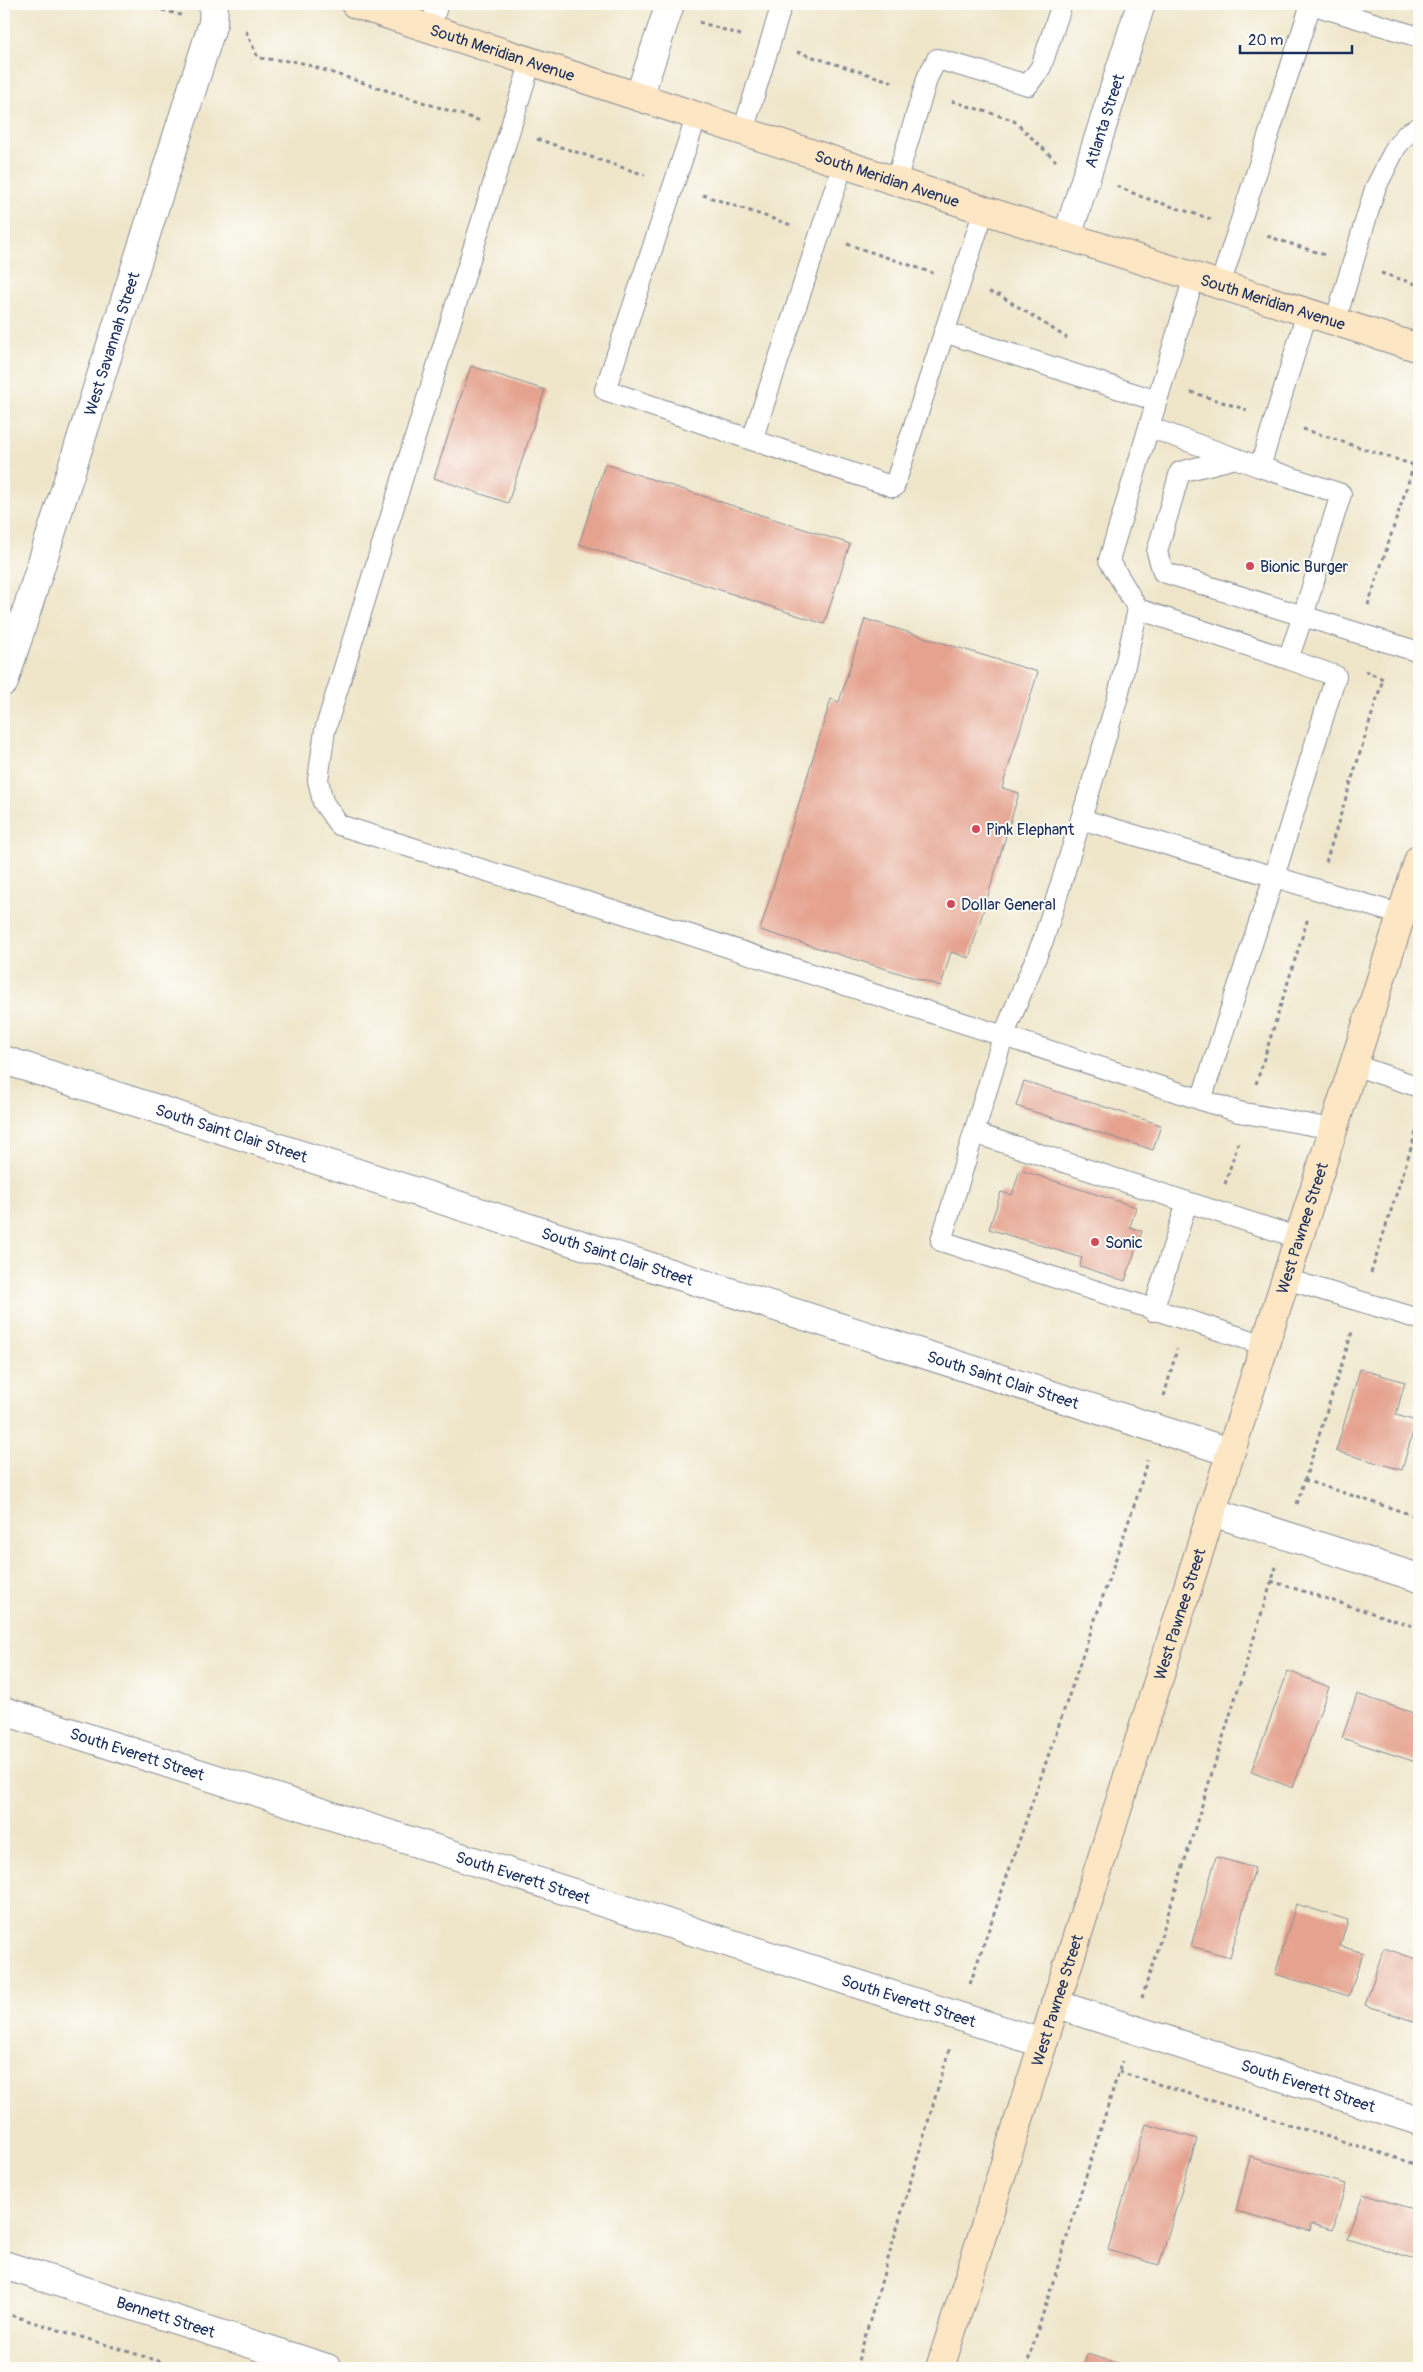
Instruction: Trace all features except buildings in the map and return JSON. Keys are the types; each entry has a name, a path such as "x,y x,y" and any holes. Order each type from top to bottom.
{"main road":[{"name":"South Meridian Avenue","path":"355,4 434,16 531,61 1067,237 1419,348"},
{"name":"West Pawnee Street","path":"940,2368 1419,859"}],"street":[{"name":"Atlanta Street","path":"1067,237 1141,4"},
{"path":"639,97 669,8"},
{"name":"West Savannah Street","path":"4,682 214,13"},
{"name":"South Saint Clair Street","path":"4,1060 1230,1452"},
{"path":"1212,1512 1419,1578"},
{"name":"South Everett Street","path":"4,1711 1042,2043"},
{"name":"South Everett Street","path":"1055,2004 1419,2121"},
{"name":"Bennett Street","path":"4,2265 327,2368"}],"lane":[{"path":"743,130 782,4"},
{"path":"896,181 936,59 1028,85 1041,67 1062,4"},
{"path":"1201,1100 1274,877 1336,676 1138,609 1109,560 1160,392 1207,281 1238,227 1311,4 1419,37"},
{"path":"531,61 325,730 318,780 323,802 339,825 622,913 1239,1112 1333,1129"},
{"path":"697,115 605,390 894,487 984,210"},
{"path":"1335,322 1375,189 1396,147 1407,134 1419,127"},
{"path":"752,440 843,164"},
{"path":"1260,466 1307,313"},
{"path":"944,332 1160,392"},
{"path":"1149,427 1341,494 1288,659"},
{"path":"1236,458 1180,472 1157,552 1163,572 1419,652"},
{"path":"1138,609 1116,700 1081,820 1044,938 1004,1037 941,1241 1153,1311 1265,1345"},
{"path":"1081,820 1402,915"},
{"path":"1354,1065 1419,1086"},
{"path":"974,1132 1299,1238"},
{"path":"1153,1311 1187,1202"},
{"path":"1286,1278 1419,1319"}],"path":[{"path":"139,4 214,13 244,28 258,58 299,62 509,130 1001,296 1068,339"},
{"path":"669,8 770,43 1013,120 1054,160 1087,174 1142,196 1419,285"},
{"path":"1160,392 1274,419 1414,465"},
{"path":"1026,2368 1286,1535 1419,1123"},
{"path":"1304,1480 1419,1517"},
{"path":"1272,1581 1419,1628"},
{"path":"1118,2072 1419,2165"},
{"path":"4,2313 181,2368"}],"place":[{"name":"Bionic Burger","path":"1250,566"},
{"name":"Pink Elephant","path":"976,829"},
{"name":"Dollar General","path":"951,904"},
{"name":"Sonic","path":"1095,1242"}]}
